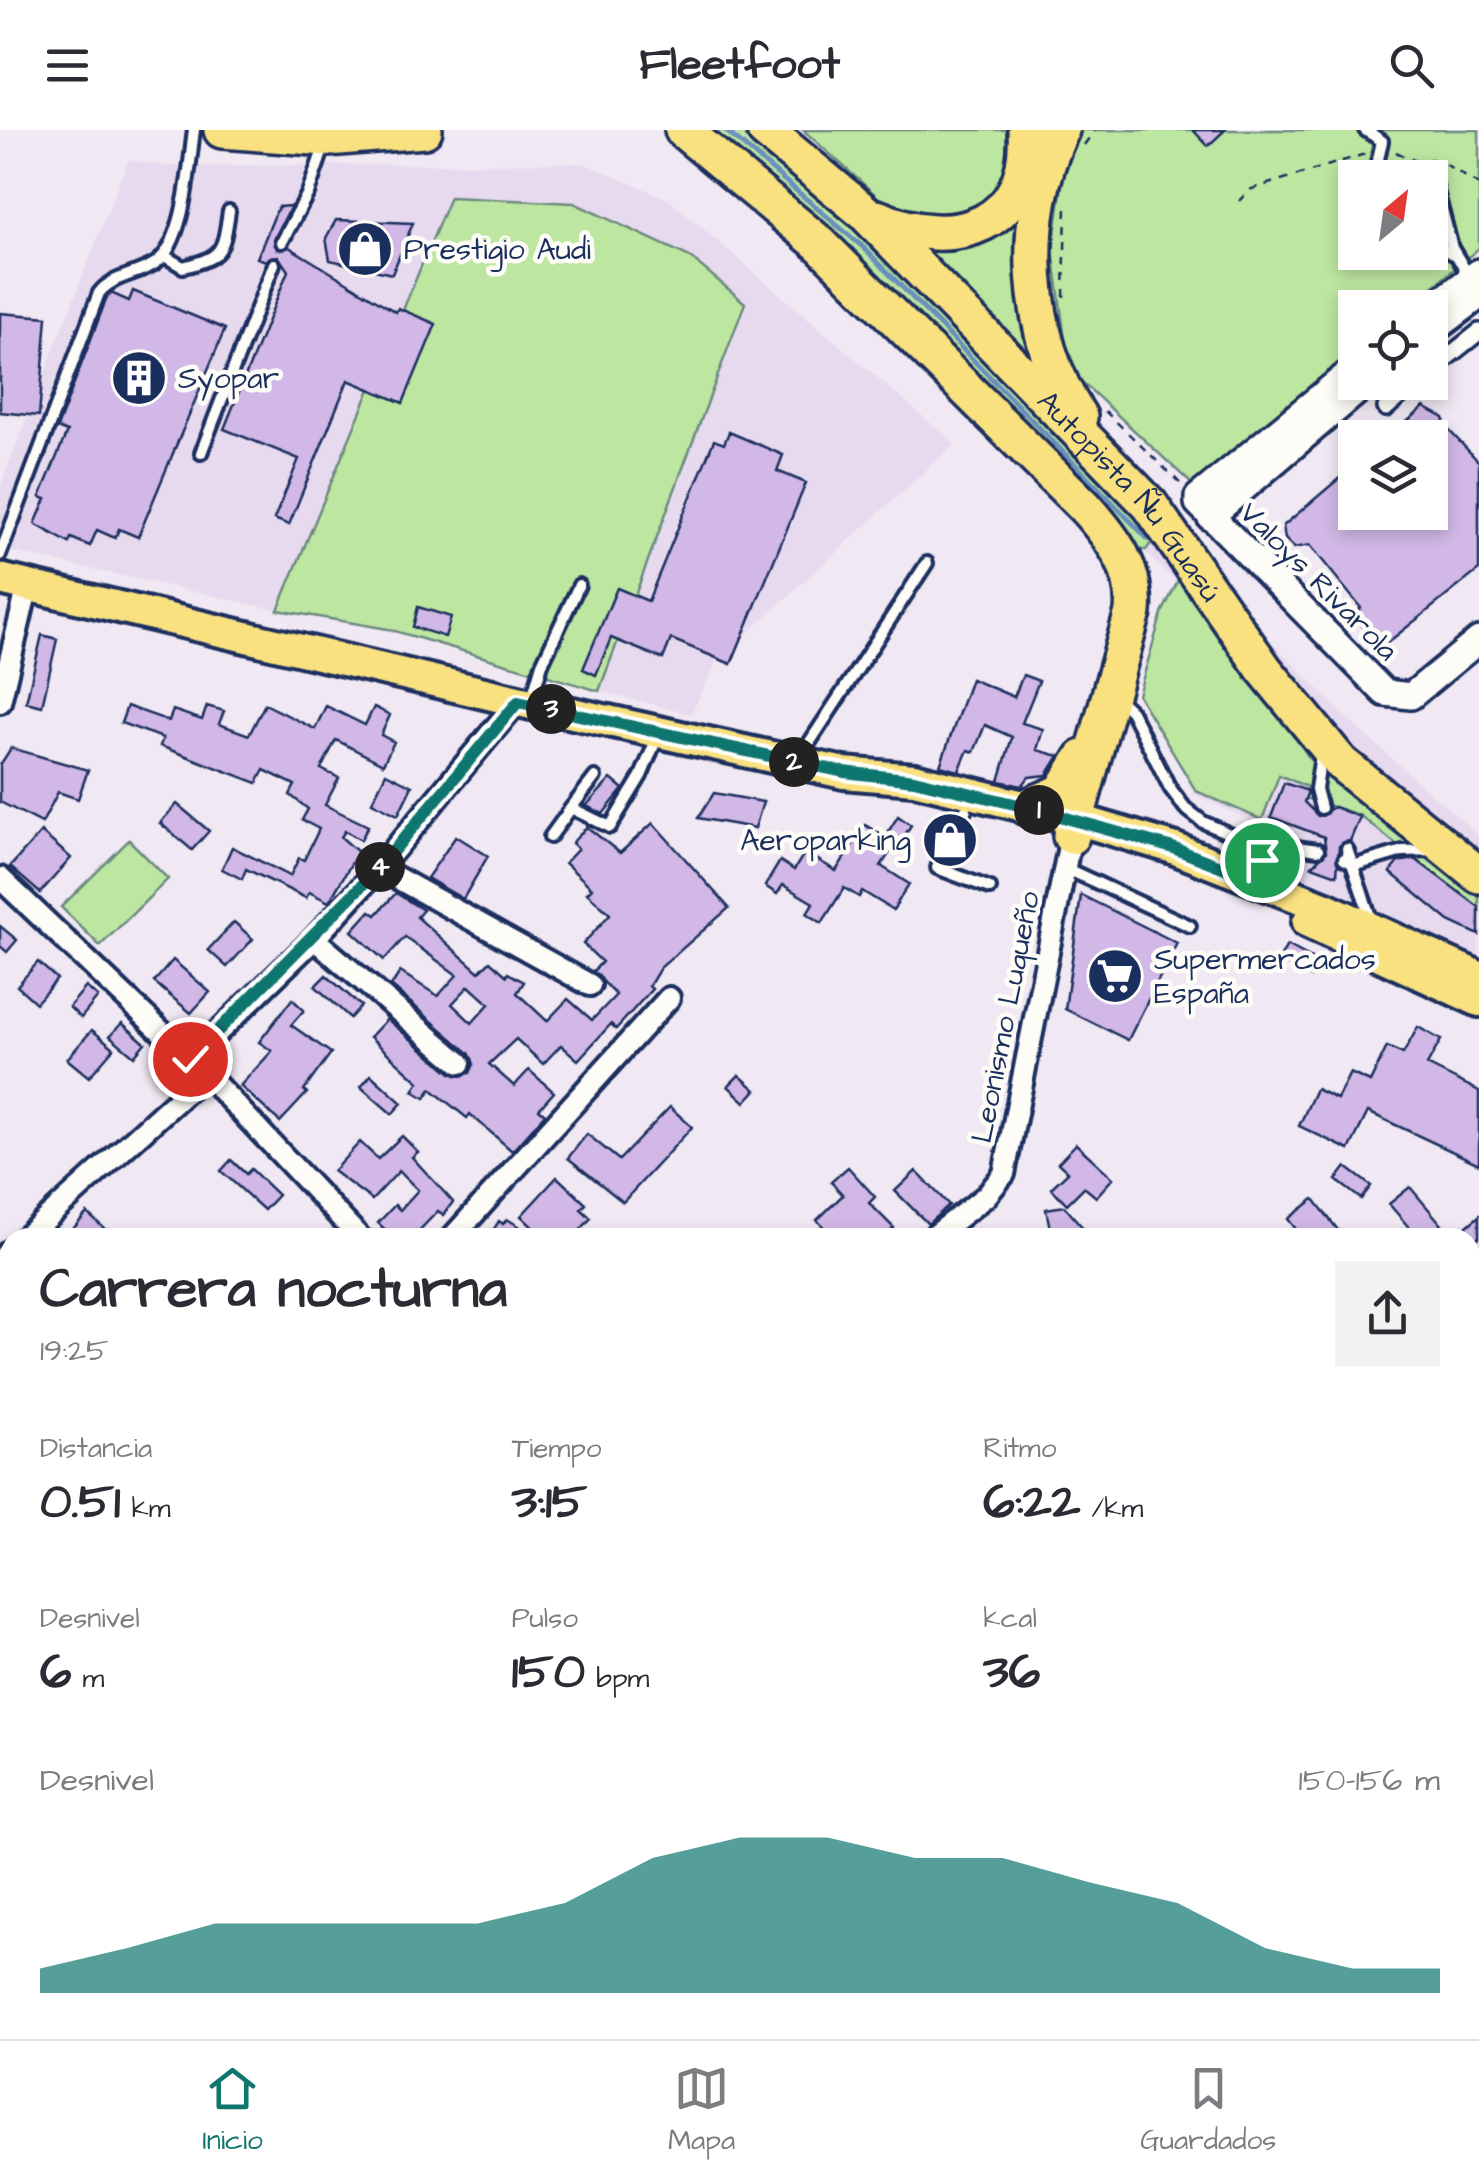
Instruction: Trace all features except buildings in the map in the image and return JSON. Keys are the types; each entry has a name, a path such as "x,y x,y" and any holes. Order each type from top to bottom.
{"highway":[{"path":"222,130 327,138 424,130"},
{"name":"Autopista Ñu Guasú","path":"682,130 820,244 1100,524 1121,554 1133,584 1128,640 1098,737"},
{"name":"Autopista Ñu Guasú","path":"765,130 864,212 1150,505 1264,669 1323,743 1389,806 1479,875"},
{"path":"864,212 926,234 969,231 1012,194 1022,176 1026,130"},
{"path":"1070,141 1037,212 1034,278 1046,343 1070,404 1108,460"},
{"path":"1027,807 1062,792 1098,737"},
{"path":"1070,841 1098,737"}],"main road":[{"path":"14,582 524,703 844,772 1188,874 1358,929 1479,977"},
{"path":"844,772 914,780 1027,807 1070,841 1173,848 1260,865 1479,1001"}],"street":[{"path":"1448,295 1472,276"},
{"path":"1448,309 1472,276"},
{"path":"1448,357 1479,332"},
{"path":"1204,508 1338,384"},
{"path":"1204,508 1345,400"},
{"path":"1386,408 1395,400"},
{"name":"Valoys Rivarola","path":"1204,508 1385,693 1412,696 1479,640"},
{"path":"0,702 14,582"},
{"path":"190,1059 314,939 524,703"},
{"name":"Leonismo Luqueño","path":"945,1228 986,1196 1004,1174 1070,841"},
{"path":"379,868 590,985"},
{"path":"0,878 206,1074 351,1228"},
{"path":"314,939 460,1063"},
{"path":"461,1228 669,998"},
{"path":"36,1228 206,1074"}],"lane":[{"path":"0,556 99,294 109,283 166,257 186,189 194,130"},
{"path":"1365,130 1381,145"},
{"path":"1378,160 1390,130"},
{"path":"282,242 308,194 327,138"},
{"path":"1448,209 1472,276"},
{"path":"166,257 184,267 215,257 224,246 229,211"},
{"path":"1448,258 1472,276"},
{"path":"201,453 274,264"},
{"path":"797,762 927,562"},
{"path":"524,703 580,586"},
{"path":"1111,696 1128,706 1170,788 1185,808 1260,865 1289,846 1318,850"},
{"path":"571,808 610,827 641,776 660,732"},
{"path":"1321,808 1316,790 1323,743"},
{"path":"550,837 595,777"},
{"path":"966,810 952,826 936,859 937,868 990,888"},
{"path":"1070,841 1190,926"},
{"path":"1356,865 1403,851 1445,849"},
{"path":"1346,854 1356,865 1358,929"}],"path":[{"path":"1070,141 1095,130"},
{"path":"1239,201 1249,190 1381,145 1428,160"},
{"path":"1448,170 1479,185"},
{"path":"1065,302 1066,197"},
{"path":"1100,402 1108,417 1204,508"}],"shaded area":[{"path":"128,160 169,166 583,163 668,199 955,444 717,661 691,714 599,691 745,303 451,197 278,610 0,549 0,487"},
{"path":"862,229 1353,724 1479,836 1479,869 1337,745 844,248"},
{"path":"1162,635 1479,891 1479,965 1274,869 1282,835 1195,795 1145,704"}],"green space":[{"path":"706,130 746,130 847,214 1096,468 1155,538 1146,550 1140,550 875,276"},
{"path":"803,130 1013,130 1007,167 996,191 940,223 889,207"},
{"path":"1076,130 1479,130 1479,248 1429,290 1338,290 1338,364 1194,486 1069,370 1053,250 1067,148"},
{"path":"1026,186 1050,379 913,241"},
{"path":"450,197 574,203 690,257 745,303 599,691 388,629 278,610"},
{"path":"1183,571 1310,759 1479,897 1479,909 1359,815 1304,798 1307,787 1279,775 1262,820 1196,791 1138,695 1162,613"},
{"path":"129,840 168,879 100,946 61,907"}],"waterway":[{"path":"725,130 864,248 1148,539"}],"place":[{"name":"Prestigio Audi","path":"365,249"},
{"name":"Syopar","path":"139,378"},
{"name":"Aeroparking","path":"950,840"},
{"name":"Supermercados España","path":"1115,976"}],"route":[{"path":"190,1059 314,939 518,702 844,772 914,780 1027,807 1173,848 1256,880 1262,860"}]}
